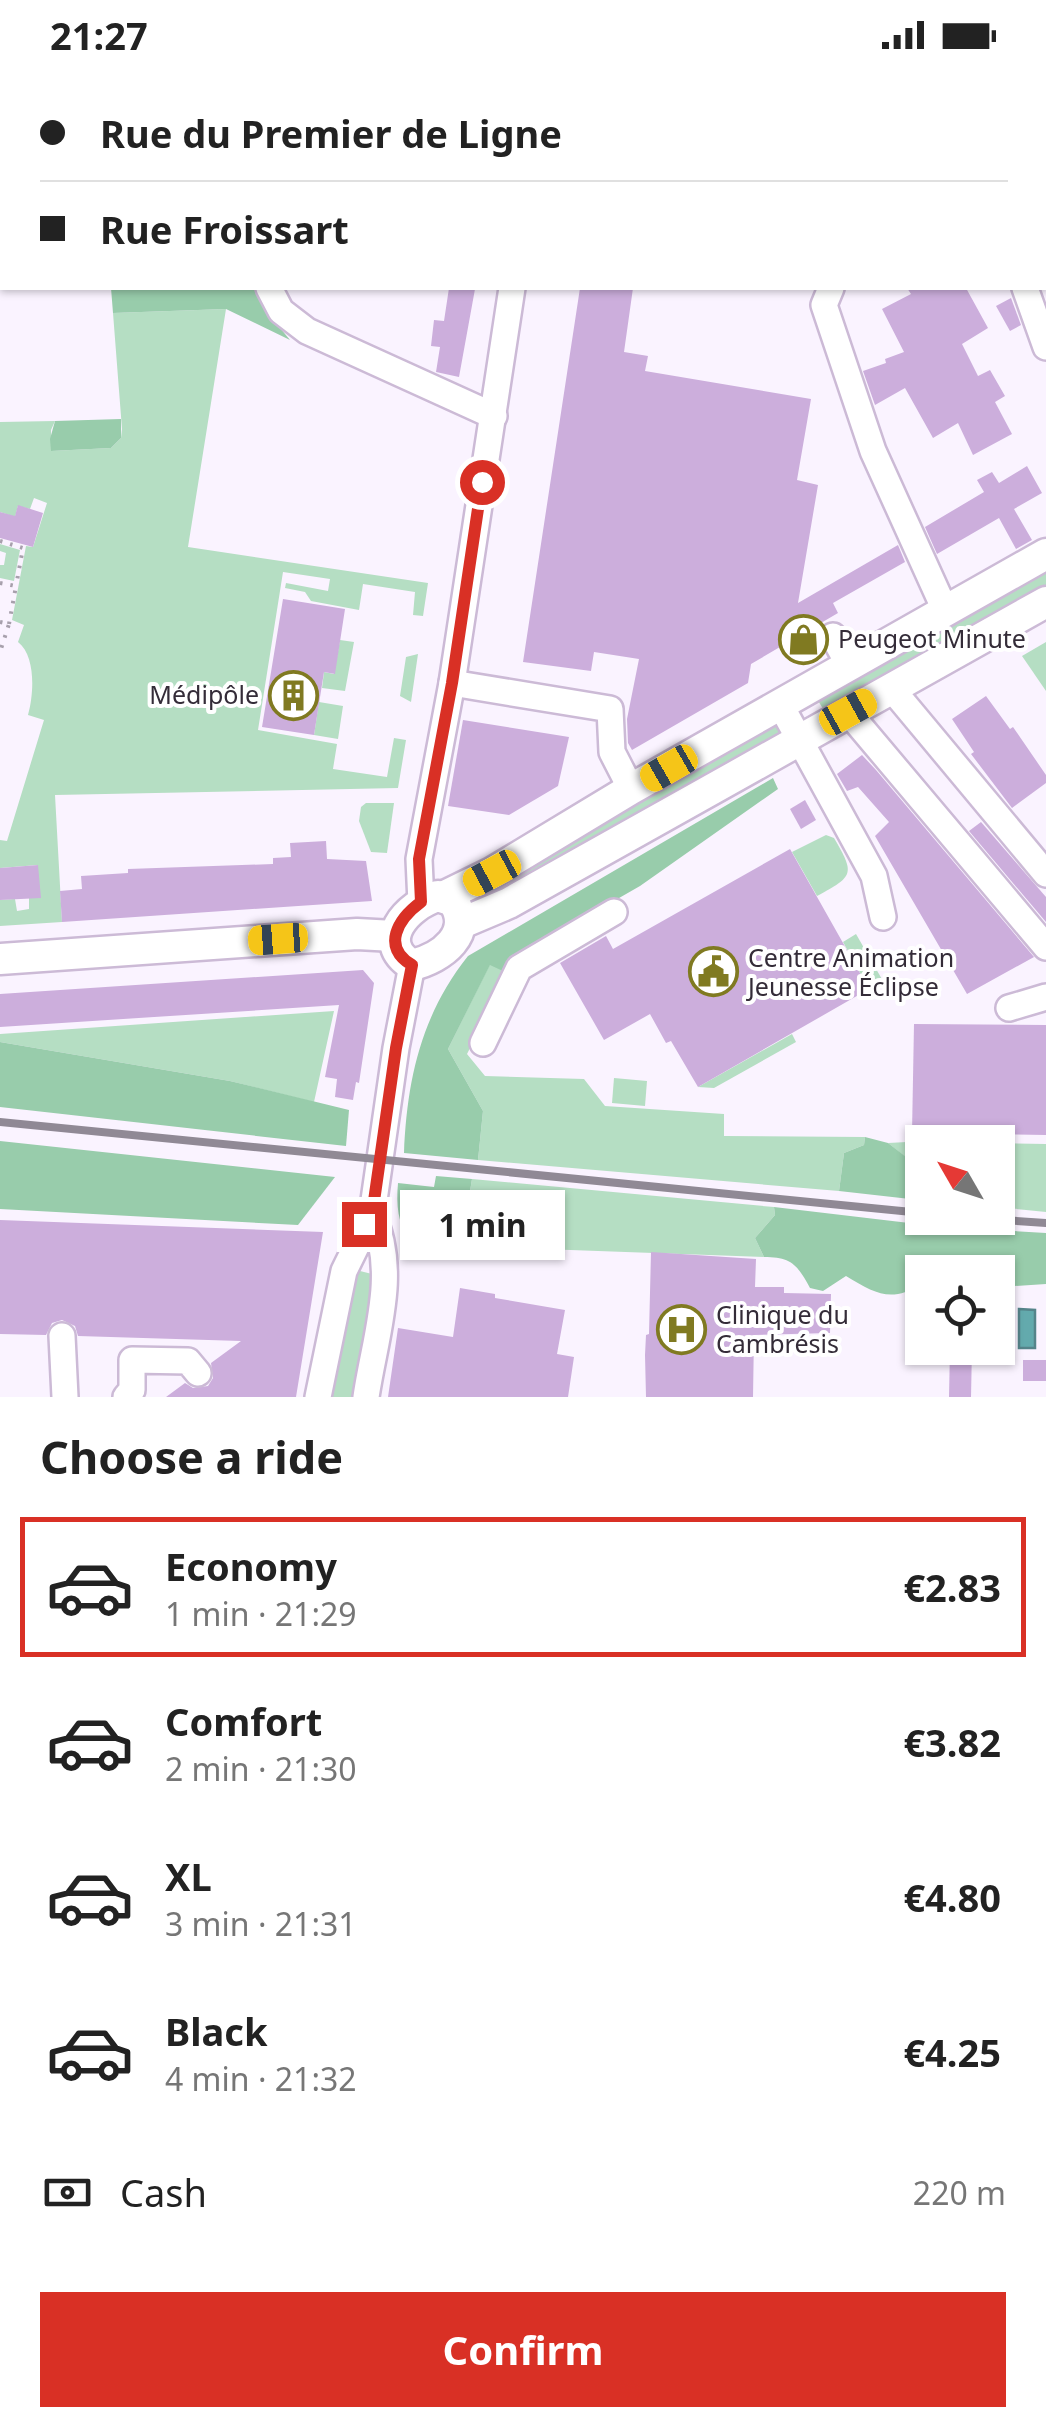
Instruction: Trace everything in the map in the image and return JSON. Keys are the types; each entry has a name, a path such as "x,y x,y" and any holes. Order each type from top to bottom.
{"main road":[{"path":"1046,554 631,789 492,873 433,899 398,924 394,936 398,954 412,965 433,958 445,949 462,924 510,903 1046,602"},
{"path":"433,899 458,908 462,924"},
{"path":"0,959 357,934 394,936"}],"street":[{"path":"270,290 282,311 307,331 494,416"},
{"path":"433,899 419,859 452,683 512,290"},
{"path":"829,290 824,305 873,450 946,610"},
{"path":"1026,290 1046,347"},
{"path":"833,636 849,665"},
{"path":"452,683 610,709 612,752 631,789"},
{"path":"892,688 1046,874"},
{"path":"780,704 874,876 882,917"},
{"path":"848,712 1046,947"},
{"path":"483,1043 520,968 614,912"},
{"path":"318,1397 344,1271 372,1214 412,965"},
{"path":"1009,1008 1046,996"},
{"path":"366,1397 386,1270 372,1214"},
{"path":"62,1336 66,1397"},
{"path":"126,1397 132,1390 132,1360 188,1361 198,1373"}],"path":[{"path":"0,541 23,548 0,652"},
{"path":"0,583 16,586"},
{"path":"0,622 9,624"}],"green space":[{"path":"111,290 258,290 266,311 290,340 226,309 113,313"},
{"path":"226,309 188,547 428,583 423,616 413,615 415,592 363,584 359,610 311,601 305,592 285,588 286,583 328,591 330,579 283,572 258,730 337,744 333,769 387,777 394,738 406,740 398,788 55,795 62,922 0,926 0,900 15,899 17,911 29,909 38,865 0,868 0,840 7,841 44,720 28,715 31,666 18,642 24,625 12,620 26,546 33,547 47,503 34,498 30,509 18,506 15,517 0,512 0,422 55,421 51,451 111,448 121,438 122,429 113,313"},
{"path":"121,419 121,438 111,448 51,451 55,421"},
{"path":"0,544 20,550 14,581 0,578 0,565 4,565 6,553 0,551"},
{"path":"1046,569 1046,586 825,712 817,699"},
{"path":"340,640 354,642 345,691 322,688 324,672 334,674"},
{"path":"1046,642 1046,691 1022,656"},
{"path":"418,654 411,702 400,696 406,657"},
{"path":"319,702 343,706 338,739 314,735"},
{"path":"770,726 781,732 778,739 514,888 506,876"},
{"path":"773,778 778,789 640,886 511,960 505,972 490,965 448,1049 483,1111 478,1160 404,1153 413,1074 420,1049 439,1001 468,956"},
{"path":"366,803 394,803 387,853 371,852 359,821 361,807"},
{"path":"826,835 834,838 848,867 838,884 817,896 792,852"},
{"path":"856,934 883,981 869,989 843,942"},
{"path":"490,964 508,973 467,1054 485,1076 584,1079 605,1106 724,1114 724,1136 865,1137 864,1145 844,1153 839,1191 478,1160 483,1111 448,1049"},
{"path":"334,1011 314,1102 230,1081 0,1042 0,1034"},
{"path":"792,1034 796,1042 714,1088 698,1087"},
{"path":"0,1042 230,1081 349,1110 346,1146 0,1107"},
{"path":"614,1078 647,1081 645,1106 612,1103"},
{"path":"865,1137 888,1143 905,1156 905,1198 839,1191 844,1153 864,1145"},
{"path":"0,1141 335,1177 298,1225 0,1209"},
{"path":"905,1142 905,1157 888,1143"},
{"path":"1015,1143 1046,1144 1046,1212 1015,1209"},
{"path":"436,1176 472,1179 461,1246 409,1242 402,1228 398,1183 434,1187"},
{"path":"472,1179 774,1207 775,1215 755,1238 764,1257 461,1246"},
{"path":"774,1207 905,1223 905,1235 1046,1233 1046,1284 1015,1286 1015,1255 905,1255 905,1292 884,1294 846,1276 823,1291 810,1288 792,1264 781,1258 764,1257 755,1238 775,1215"},
{"path":"360,1271 372,1274 375,1281 356,1397 327,1397 353,1275"}],"water":[{"path":"1019,1309 1035,1310 1035,1348 1019,1348"}],"building":[{"path":"449,290 475,290 459,377 436,372 440,347 431,346 434,320 444,321"},
{"path":"580,290 633,290 624,352 648,356 645,371 811,399 797,480 818,485 798,603 898,545 905,562 833,603 838,613 751,664 748,683 632,750 627,719 639,659 594,652 591,671 523,662"},
{"path":"908,290 967,290 988,328 962,344 978,376 990,370 1005,396 995,402 1012,434 973,455 958,423 933,438 905,388 875,405 863,371 904,352 882,309 911,294"},
{"path":"1011,298 1021,325 1010,331 996,306"},
{"path":"1027,466 1042,493 1014,509 1032,540 1016,549 999,518 937,554 925,527 984,492 977,480 992,472 999,483"},
{"path":"18,505 43,513 33,547 0,538 0,512 15,516"},
{"path":"283,599 345,609 335,674 324,672 314,735 262,727"},
{"path":"986,696 1046,775 1046,783 1012,808 971,754 974,752 952,719"},
{"path":"463,720 569,737 558,786 509,815 448,806"},
{"path":"862,755 1034,957 967,994 875,836 889,822 858,787 847,791 837,774"},
{"path":"805,800 816,820 801,829 790,809"},
{"path":"981,822 1046,897 1046,922 969,831"},
{"path":"326,841 327,859 366,861 372,901 62,922 60,891 82,889 81,876 128,873 128,869 273,864 273,858 291,857 290,843"},
{"name":"Centre Animation Jeunesse Éclipse","path":"790,849 869,989 698,1087 650,1014 604,1040 560,963 606,936 613,949"},
{"path":"38,865 41,898 0,900 0,868"},
{"path":"363,970 374,983 353,1100 335,1097 337,1079 325,1077 339,1005 0,1027 0,994"},
{"path":"914,1024 1046,1025 1046,1135 1015,1135 1015,1125 912,1125"},
{"path":"0,1220 323,1232 296,1397 166,1397 185,1383 193,1388 208,1386 213,1378 211,1363 241,1341 78,1336 75,1326 62,1320 52,1323 46,1335 0,1334"},
{"path":"651,1252 756,1259 755,1287 784,1287 784,1293 831,1294 830,1333 754,1335 753,1397 646,1397"},
{"path":"460,1288 565,1310 557,1354 574,1357 568,1397 388,1397 398,1328 453,1337"},
{"path":"1023,1360 1046,1360 1046,1381 1023,1381"},
{"path":"950,1365 972,1365 971,1397 949,1397"}],"railway":[{"path":"0,1122 905,1211"},
{"path":"1015,1221 1046,1223"}],"place":[{"name":"Peugeot Minute","path":"803,639"},
{"name":"Médipôle","path":"294,695"},
{"name":"Centre Animation Jeunesse Éclipse","path":"713,972"},
{"name":"Clinique du Cambrésis","path":"681,1329"}],"route":[{"path":"364,1224 372,1214 412,965 398,954 394,936 398,924 421,902 419,859 452,683 482,482"}]}
